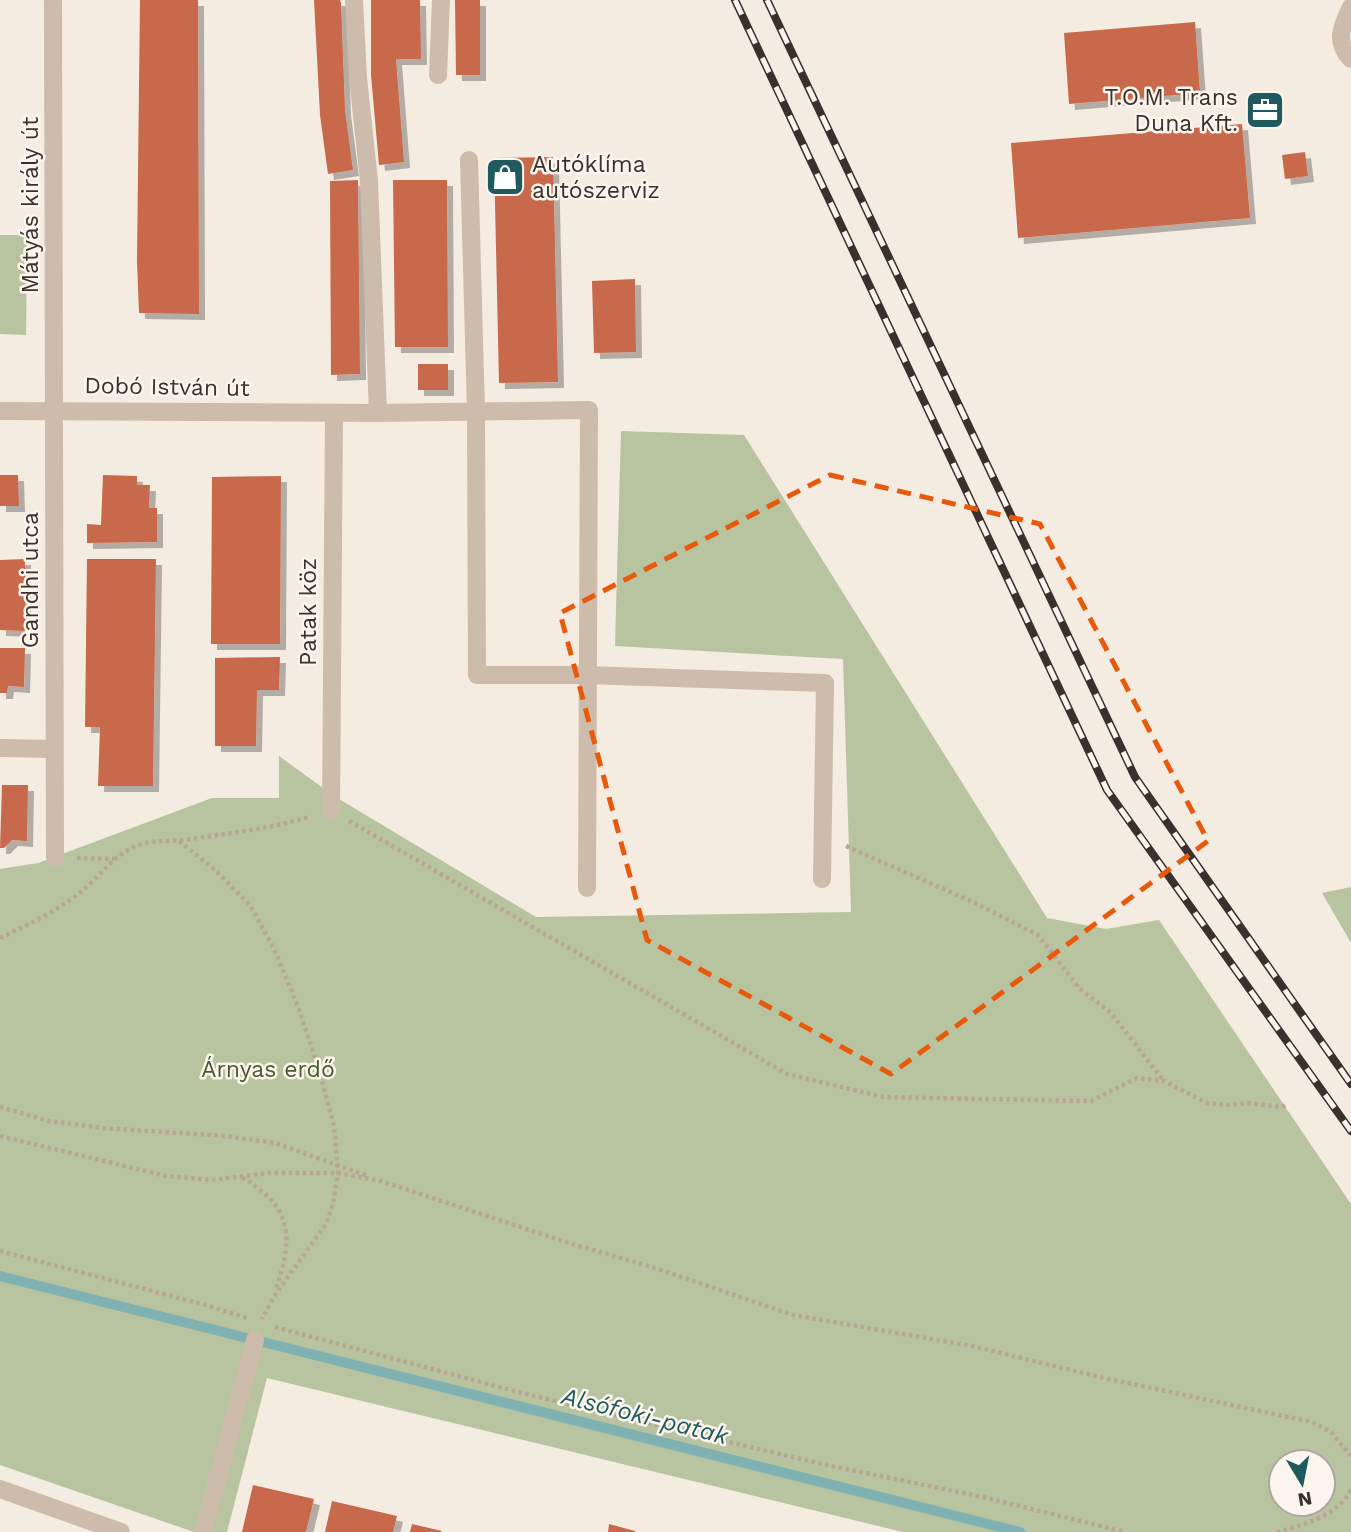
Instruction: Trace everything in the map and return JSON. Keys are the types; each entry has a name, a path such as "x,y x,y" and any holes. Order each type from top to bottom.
{"street":[{"name":"Mátyás király út","path":"54,0 55,410"},
{"path":"354,0 358,78 369,181 378,413"},
{"path":"438,75 441,0"},
{"path":"1351,7 1340,30 1345,52 1351,59"},
{"path":"470,160 476,411 477,674 825,683 822,879"},
{"name":"Gandhi utca","path":"55,410 55,858"},
{"name":"Dobó István út","path":"0,411 378,413 589,410 586,675"},
{"name":"Patak köz","path":"331,811 334,413"},
{"path":"586,675 587,888"},
{"path":"0,748 54,749"},
{"path":"203,1532 258,1331"},
{"path":"0,1489 121,1532"}],"path":[{"path":"0,938 56,909 80,892 114,859 133,847 157,839 179,840 278,826 331,811 787,1074 883,1097 1091,1101 1137,1078 1164,1081 1207,1103 1247,1103 1282,1107 1286,1105"},
{"path":"822,835 1038,934 1079,988 1111,1013 1164,1081"},
{"path":"179,840 214,869 250,905 275,951 317,1063 334,1126 338,1172 333,1204 326,1224 273,1298"},
{"path":"55,858 114,859"},
{"path":"0,1107 49,1121 103,1128 225,1136 275,1143 381,1181 793,1315 972,1346 1104,1378 1312,1422 1331,1433 1351,1456"},
{"path":"0,1136 166,1176 212,1180 269,1173 338,1172 381,1181"},
{"path":"237,1176 268,1195 281,1211 286,1238 285,1263 258,1331"},
{"path":"0,1251 209,1306 258,1331 1125,1532"},
{"path":"1277,1532 1307,1524 1330,1512 1348,1497 1351,1490"}],"highlighted area":[{"path":"830,475 1040,524 1208,841 891,1074 647,940 560,613"}],"green space":[{"path":"0,235 27,235 26,335 0,334"},
{"name":"Árnyas erdő","path":"621,431 744,435 1047,918 1106,929 1159,920 1351,1204 1351,1532 903,1532 267,1378 227,1532 194,1532 0,1465 0,869 38,863 212,798 279,798 279,756 334,796 536,917 851,912 843,659 615,646"},
{"path":"1351,887 1351,943 1322,893"}],"building":[{"path":"140,0 198,0 199,314 139,313 137,261"},
{"path":"314,0 340,0 341,3 345,110 353,170 328,174 320,115"},
{"path":"371,0 420,0 421,59 396,59 404,162 379,165 371,75"},
{"path":"455,0 480,0 480,75 456,75"},
{"path":"1195,22 1200,93 1069,104 1064,33"},
{"path":"1242,124 1250,218 1018,238 1011,143"},
{"path":"1305,152 1308,176 1285,179 1282,155"},
{"path":"553,157 558,382 499,383 494,158"},
{"path":"358,180 360,374 331,375 330,181"},
{"path":"393,180 447,180 448,347 395,347"},
{"path":"635,279 636,352 594,353 592,281"},
{"path":"418,364 448,364 448,390 418,390"},
{"path":"0,475 18,475 19,506 0,506"},
{"path":"103,475 137,476 137,485 150,485 149,508 157,508 157,542 87,543 87,524 101,525"},
{"path":"281,476 280,644 211,644 212,477"},
{"path":"25,559 25,631 0,630 0,560"},
{"path":"87,559 156,559 153,786 98,786 100,727 85,727"},
{"path":"0,648 25,648 24,687 8,686 7,693 0,693"},
{"path":"280,657 279,690 257,690 256,746 215,746 215,658"},
{"path":"2,785 28,785 27,841 12,840 4,848 0,848"},
{"path":"253,1485 314,1499 306,1532 242,1532"},
{"path":"332,1501 397,1516 393,1532 325,1532"},
{"path":"412,1524 442,1531 410,1532"},
{"path":"609,1524 635,1531 635,1532 608,1532"}],"waterway":[{"name":"Alsófoki-patak","path":"0,1276 251,1339"},
{"name":"Alsófoki-patak","path":"259,1341 1020,1532"}],"railway":[{"path":"735,0 1107,790 1351,1131"},
{"path":"767,0 1135,777 1351,1084"}],"place":[{"name":"T.O.M. Trans Duna Kft.","path":"1265,110"},
{"name":"Autóklíma autószerviz","path":"505,177"}]}
